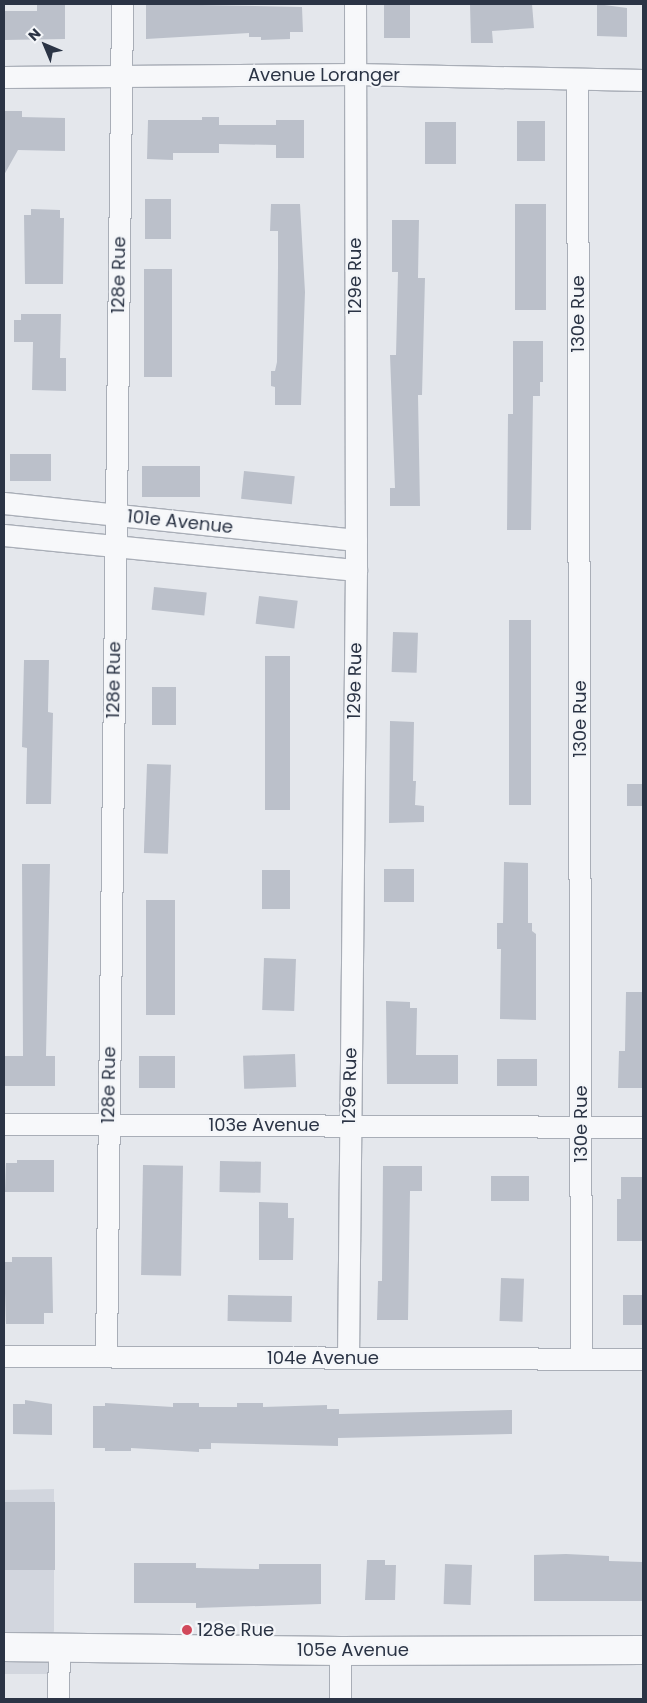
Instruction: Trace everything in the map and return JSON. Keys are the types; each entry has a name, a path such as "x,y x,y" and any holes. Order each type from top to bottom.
{"street":[{"name":"128e Rue","path":"106,1356 122,4"},
{"name":"129e Rue","path":"348,1358 356,570 355,4"},
{"name":"Avenue Loranger","path":"4,77 355,74 643,80"},
{"name":"130e Rue","path":"577,79 582,1126 581,1359"},
{"name":"101e Avenue","path":"4,503 356,540"},
{"name":"101e Avenue","path":"4,535 356,570"},
{"name":"103e Avenue","path":"4,1124 643,1126"},
{"name":"104e Avenue","path":"4,1356 643,1359"},
{"name":"105e Avenue","path":"4,1647 340,1651 643,1650"},
{"path":"58,1699 59,1647"},
{"path":"340,1651 340,1699"}],"shaded area":[{"path":"54,1489 54,1630 49,1674 4,1674 4,1490"}],"building":[{"path":"37,4 65,4 65,39 4,40 4,11 37,11"},
{"path":"146,4 302,7 303,32 290,32 290,39 261,40 261,37 249,37 249,33 146,39"},
{"path":"384,4 410,4 410,38 384,38"},
{"path":"470,4 532,4 534,28 492,31 493,43 471,43"},
{"path":"597,4 627,8 627,37 597,36"},
{"path":"4,111 22,111 22,117 65,118 65,151 18,150 4,175"},
{"path":"202,117 219,117 219,125 276,125 276,120 304,120 304,158 276,158 276,145 219,144 219,153 173,153 173,160 147,159 148,120 202,120"},
{"path":"517,121 545,121 545,161 517,161"},
{"path":"425,122 456,122 456,164 425,164"},
{"path":"145,199 171,199 171,239 145,239"},
{"path":"271,204 300,204 305,292 301,405 275,405 275,387 271,386 271,371 275,371 277,362 278,231 270,231"},
{"path":"515,204 546,204 546,310 515,310"},
{"path":"31,209 60,210 60,218 64,218 63,284 25,284 24,215 31,215"},
{"path":"392,220 419,220 418,278 425,278 422,395 418,395 420,506 390,506 390,488 395,488 390,355 396,355 398,272 392,272"},
{"path":"144,269 172,269 172,377 144,377"},
{"path":"21,314 61,314 60,358 66,358 66,391 32,390 33,342 14,342 14,320 21,320"},
{"path":"513,341 543,341 543,382 540,382 540,396 533,396 531,530 507,530 508,414 513,414"},
{"path":"10,454 51,454 51,481 10,481"},
{"path":"142,466 200,466 200,497 142,497"},
{"path":"244,471 295,476 292,504 241,499"},
{"path":"154,587 207,593 204,615 152,610"},
{"path":"259,596 298,601 294,629 256,624"},
{"path":"509,620 531,620 531,805 509,805"},
{"path":"393,632 418,633 417,673 392,672"},
{"path":"265,656 290,656 290,810 265,810"},
{"path":"24,660 49,660 48,712 53,713 51,804 26,804 27,748 22,747"},
{"path":"152,687 176,687 176,725 152,725"},
{"path":"390,721 414,722 413,781 416,781 415,805 424,806 424,822 389,823"},
{"path":"147,764 171,765 168,854 144,853"},
{"path":"627,784 643,784 643,806 627,806"},
{"path":"504,862 528,863 528,923 532,923 532,931 536,934 536,1020 500,1019 501,949 497,949 497,923 503,923"},
{"path":"22,864 50,864 46,1056 55,1056 55,1086 4,1086 4,1056 23,1056"},
{"path":"384,869 414,869 414,902 384,902"},
{"path":"262,870 290,870 290,909 262,909"},
{"path":"146,900 175,900 175,1015 146,1015"},
{"path":"264,958 296,959 294,1011 262,1010"},
{"path":"626,992 643,992 643,1088 618,1088 619,1051 625,1051"},
{"path":"386,1001 410,1002 410,1008 417,1008 416,1055 458,1055 458,1084 387,1084"},
{"path":"295,1054 296,1087 244,1089 243,1056"},
{"path":"139,1056 175,1056 175,1088 139,1088"},
{"path":"497,1059 537,1059 537,1086 497,1086"},
{"path":"17,1160 54,1160 54,1192 5,1192 6,1163 17,1163"},
{"path":"220,1161 261,1162 260,1193 219,1192"},
{"path":"143,1165 183,1166 181,1276 141,1275"},
{"path":"383,1166 422,1166 422,1191 410,1191 408,1320 377,1320 378,1281 382,1281"},
{"path":"491,1176 529,1176 529,1201 491,1201"},
{"path":"621,1177 643,1177 643,1241 617,1241 617,1199 621,1199"},
{"path":"259,1202 288,1203 288,1218 294,1218 293,1260 259,1260"},
{"path":"12,1257 52,1257 53,1313 44,1313 44,1324 6,1324 4,1262 12,1262"},
{"path":"501,1278 524,1279 522,1322 499,1321"},
{"path":"228,1295 292,1296 292,1322 228,1321"},
{"path":"623,1295 643,1295 643,1325 623,1325"},
{"path":"25,1400 52,1404 52,1435 13,1434 13,1404 25,1404"},
{"path":"105,1403 173,1407 173,1403 199,1403 199,1407 237,1407 237,1403 263,1403 263,1407 327,1405 327,1409 339,1409 339,1414 512,1410 512,1434 338,1438 338,1446 211,1443 211,1449 199,1449 199,1452 131,1448 131,1451 105,1451 105,1448 93,1448 93,1406 105,1406"},
{"path":"4,1502 55,1502 55,1570 4,1570"},
{"path":"534,1555 609,1556 609,1561 643,1562 643,1601 534,1601"},
{"path":"367,1560 385,1560 385,1565 396,1565 395,1600 365,1600"},
{"path":"134,1563 196,1563 196,1568 259,1569 259,1564 321,1564 321,1604 196,1608 196,1603 134,1603"},
{"path":"445,1564 472,1565 471,1605 444,1604"}],"place":[{"name":"128e Rue","path":"187,1630"}]}
